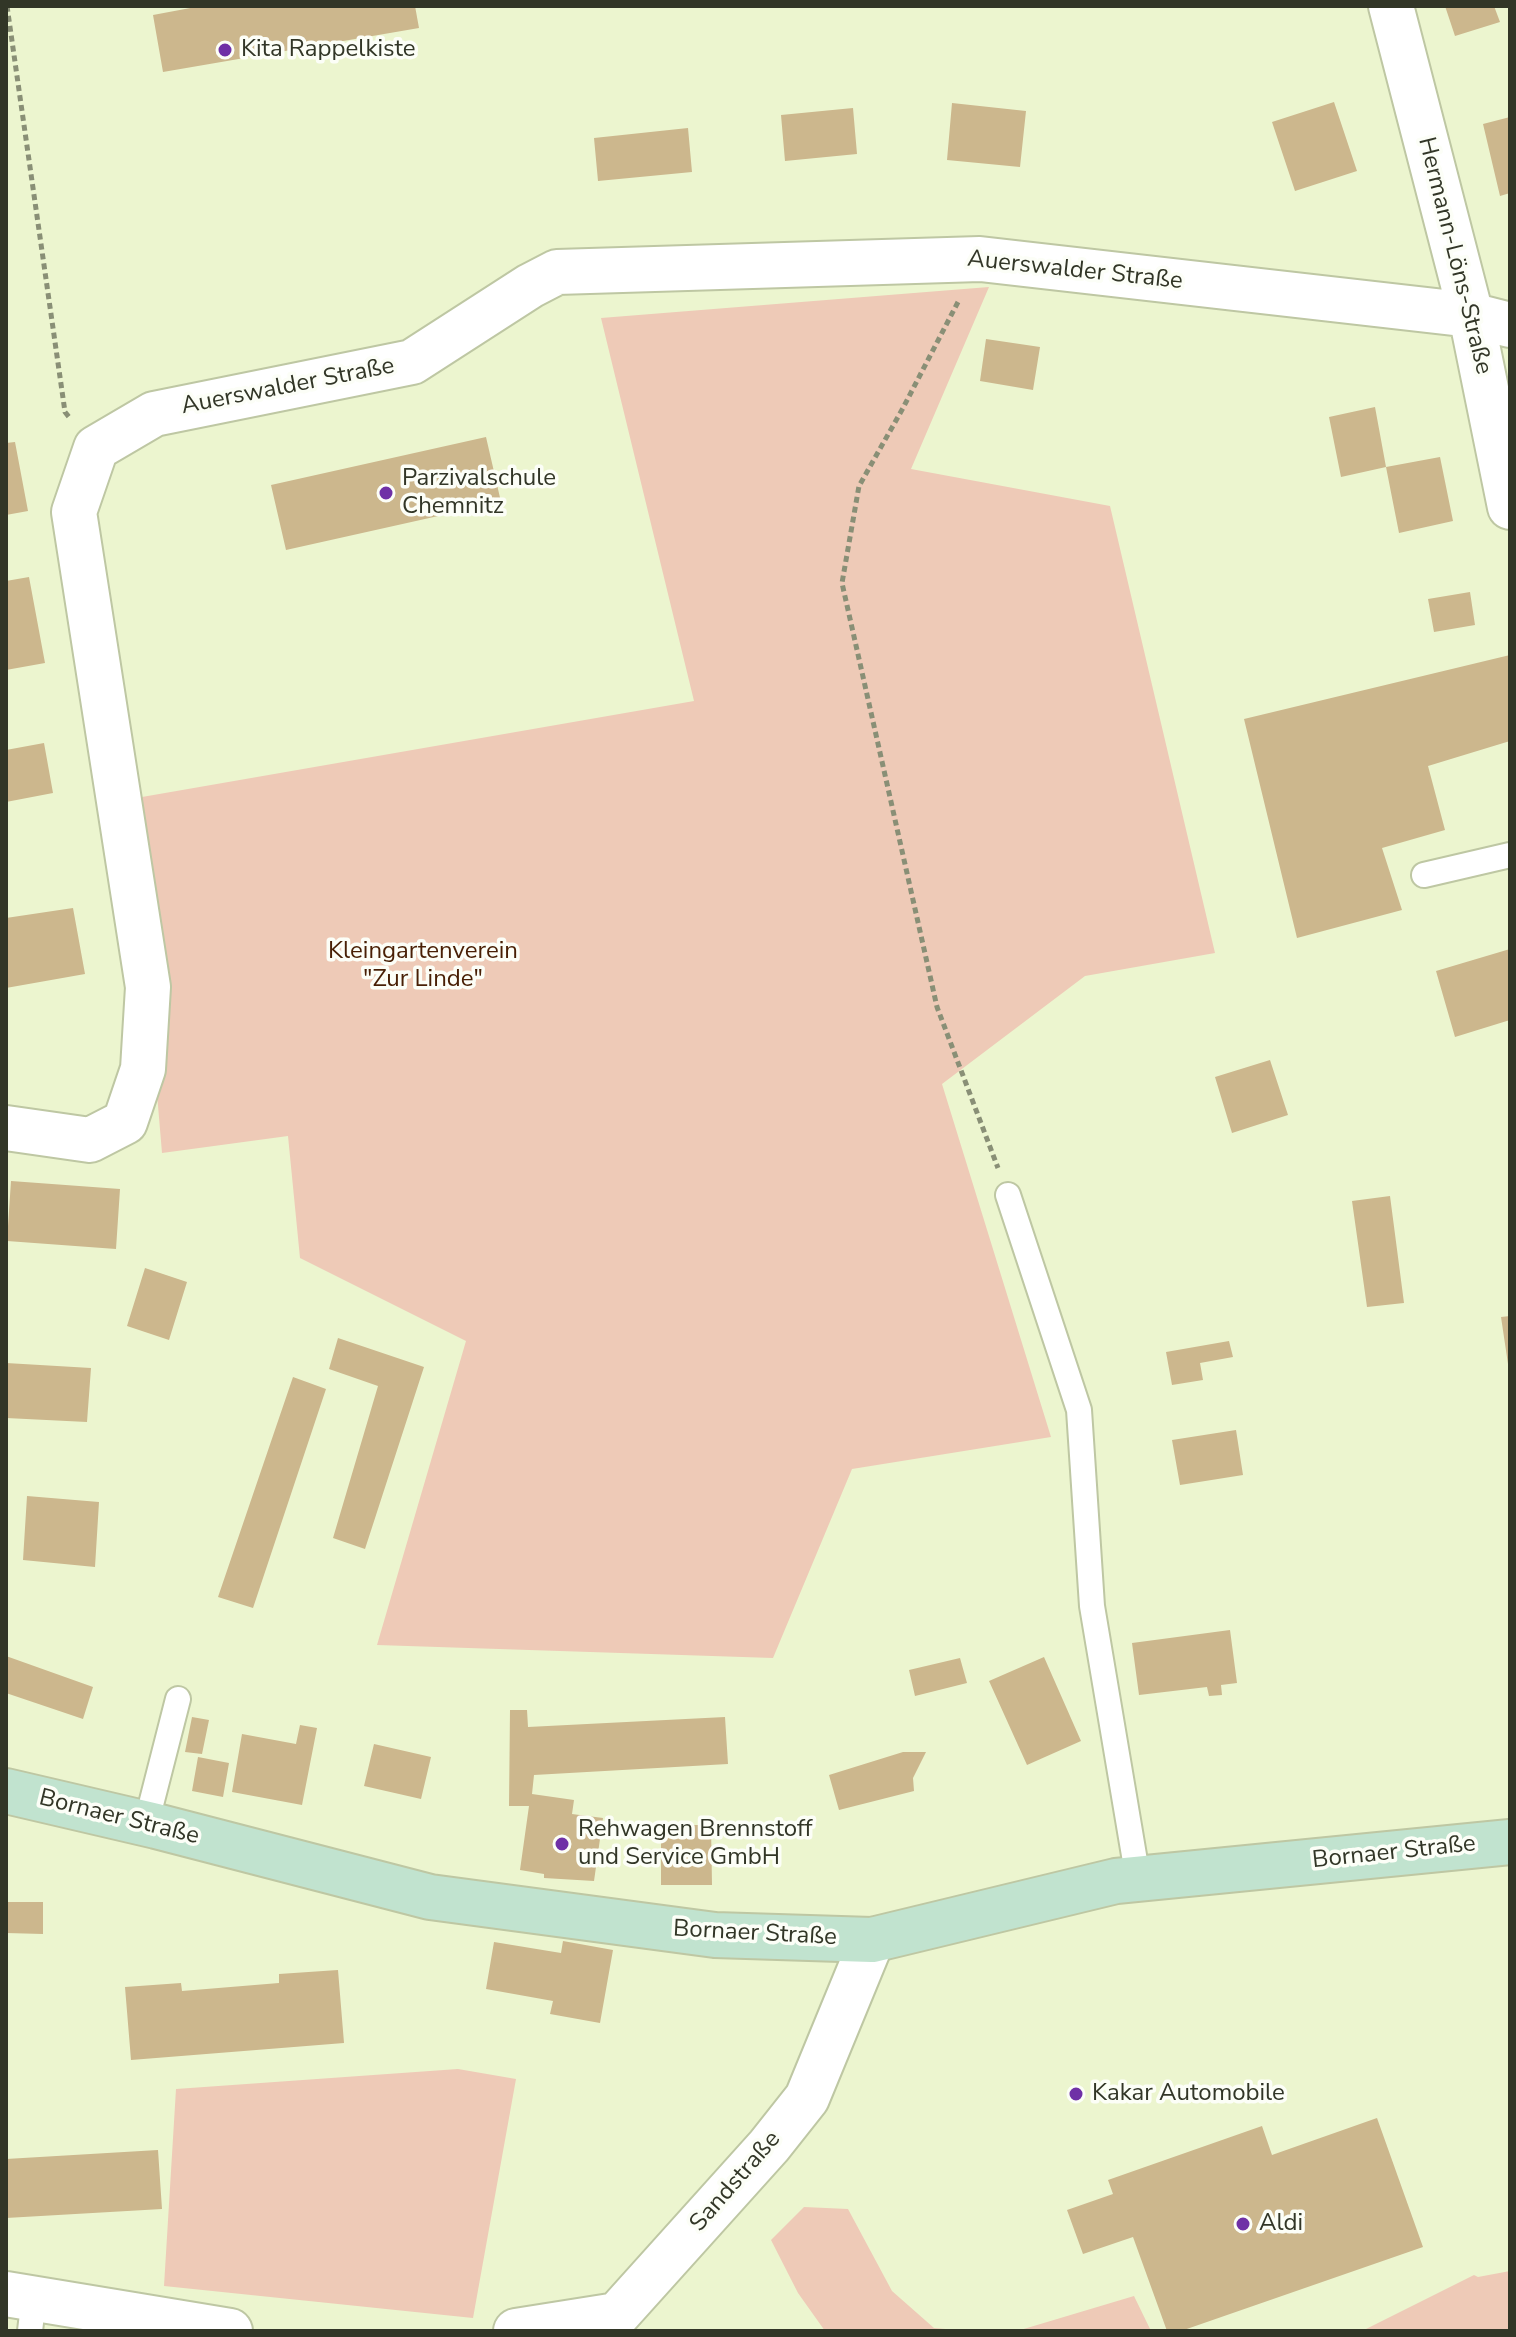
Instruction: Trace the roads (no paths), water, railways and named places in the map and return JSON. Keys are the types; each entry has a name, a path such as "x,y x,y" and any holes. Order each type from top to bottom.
{"main road":[{"name":"Bornaer Straße","path":"6,1791 430,1897 715,1935 872,1940 1116,1881 1510,1842"}],"street":[{"name":"Hermann-Löns-Straße","path":"1391,6 1491,320 1510,507"},
{"name":"Auerswalder Straße","path":"6,1128 90,1140 125,1122 143,1069 148,987 74,512 96,448 154,414 412,362 557,272 980,259 1491,320"},
{"name":"Sandstraße","path":"516,2331 615,2323 807,2098 872,1940"},
{"path":"24,2307 230,2331"}],"lane":[{"path":"1424,875 1510,855"},
{"path":"1008,1195 1079,1410 1092,1606 1138,1879"},
{"path":"146,1824 178,1699"}],"place":[{"name":"Kita Rappelkiste","path":"225,50"},
{"name":"Parzivalschule Chemnitz","path":"386,493"},
{"name":"Rehwagen Brennstoff und Service GmbH","path":"562,1844"},
{"name":"Kakar Automobile","path":"1076,2094"},
{"name":"Aldi","path":"1243,2224"}],"park label":[{"name":"Kleingartenverein \"Zur Linde\"","path":"423,966"}]}
